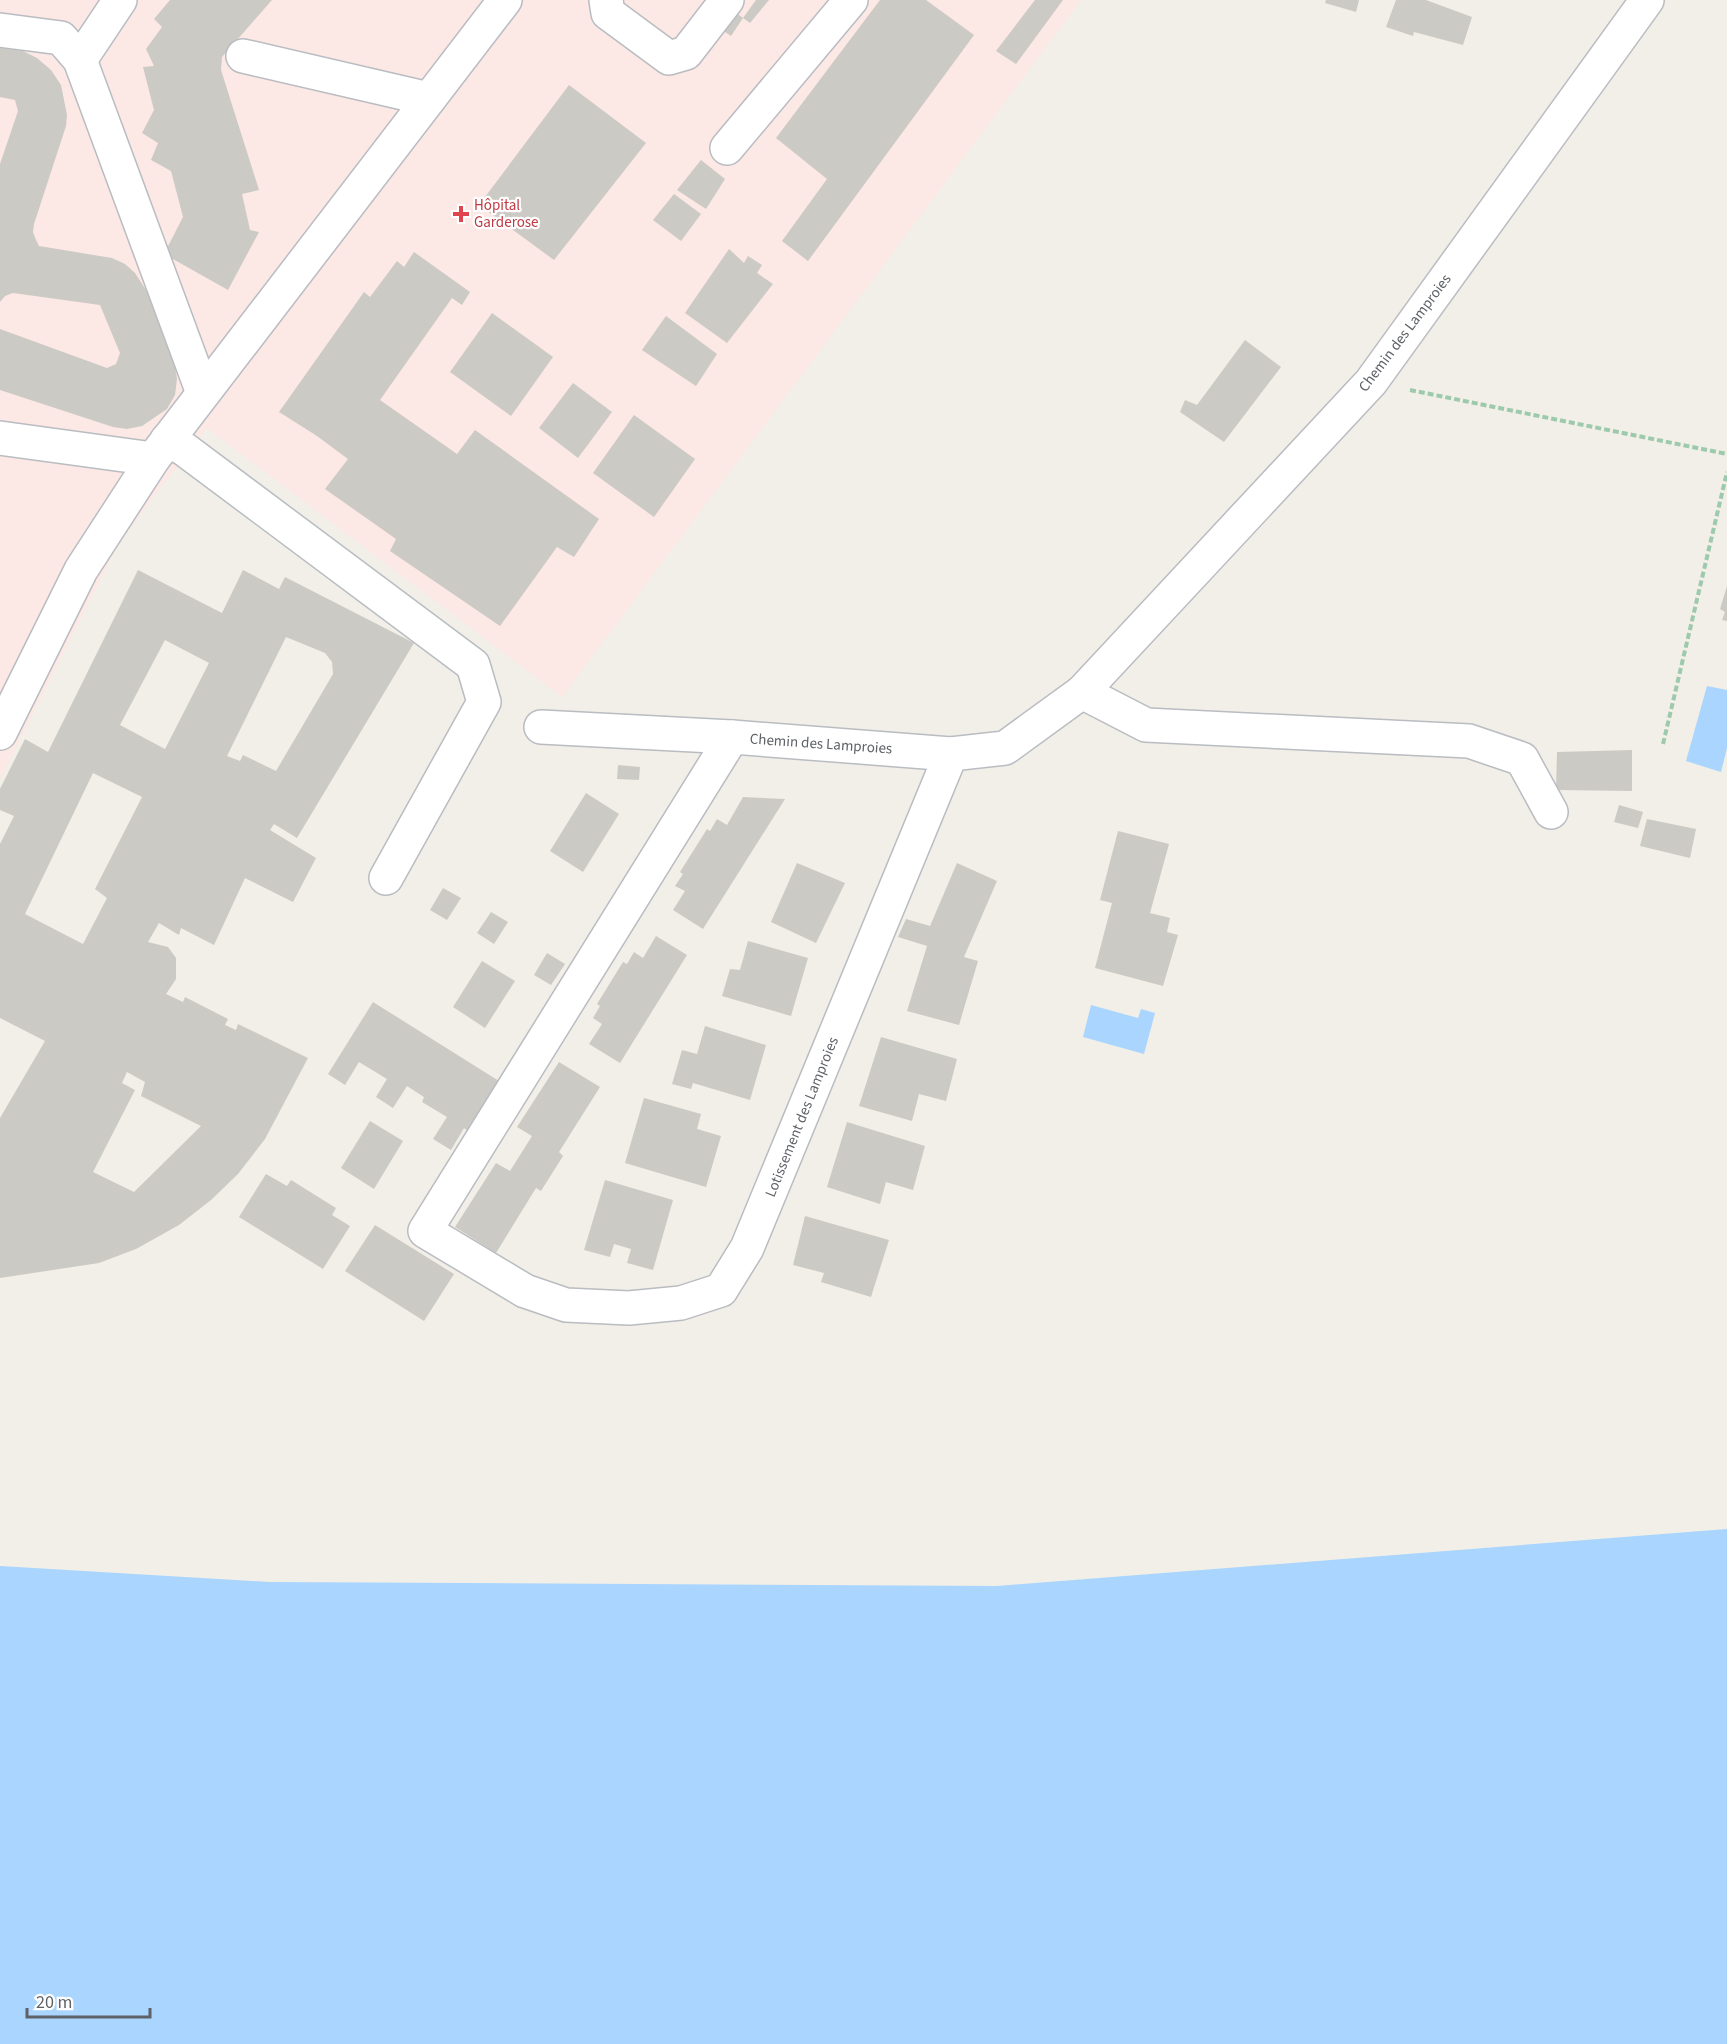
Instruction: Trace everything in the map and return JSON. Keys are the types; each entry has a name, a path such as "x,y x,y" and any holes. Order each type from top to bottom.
{"street":[{"path":"80,60 120,0"},
{"path":"0,733 81,570 160,449 505,0"},
{"path":"606,0 609,13 669,58 686,53 728,0"},
{"path":"727,148 851,0"},
{"name":"Chemin des Lamproies","path":"541,727 732,737 951,754 1005,748 1082,692 1371,382 1647,0"},
{"path":"0,30 61,38 80,60 203,393"},
{"path":"243,56 429,99"},
{"path":"0,438 160,449 184,448 473,665 484,702 386,878"},
{"path":"1082,692 1146,725 1469,741 1522,759 1551,812"},
{"name":"Lotissement des Lamproies","path":"732,737 425,1232 525,1291 566,1305 629,1308 681,1303 721,1290 747,1248 951,754"}],"path":[{"path":"1371,382 1727,454"},
{"path":"1663,744 1727,472"}],"shaded area":[{"name":"Hôpital Garderose","path":"0,0 1081,0 562,697 207,428 120,541 0,779"}],"water":[{"path":"1707,686 1727,690 1727,748 1721,772 1686,761"},
{"path":"1091,1005 1138,1018 1141,1009 1155,1013 1144,1054 1083,1037"},
{"path":"1727,1529 1727,2044 0,2044 0,1566 269,1582 997,1586"}],"building":[{"path":"170,0 272,0 222,57 221,70 259,190 242,194 250,230 259,232 228,290 164,254 183,217 171,171 151,160 158,143 142,133 154,110 143,67 154,66 146,49 162,27 154,19"},
{"path":"756,0 769,0 750,23 743,18"},
{"path":"880,0 926,0 974,35 808,261 782,241 827,179 776,138"},
{"path":"1035,0 1063,0 1016,64 996,51"},
{"path":"1326,0 1359,0 1356,12 1325,3"},
{"path":"1396,0 1426,0 1472,17 1463,45 1414,32 1413,36 1386,27"},
{"path":"734,11 743,18 731,36 722,30"},
{"path":"0,48 23,51 37,58 51,70 61,85 67,115 66,126 34,224 33,232 39,246 112,258 125,264 135,273 146,290 175,367 177,379 175,395 167,409 142,426 127,429 113,427 0,390 0,329 107,368 116,364 120,353 100,305 13,293 5,296 0,302 0,164 18,111 15,100 0,97"},
{"path":"569,85 646,143 554,260 479,205"},
{"path":"701,160 725,179 706,209 677,190"},
{"path":"674,194 701,214 681,241 653,220"},
{"path":"729,249 744,263 748,256 762,265 757,273 773,284 727,343 685,313"},
{"path":"414,252 470,292 462,305 452,298 380,400 457,454 475,430 599,519 574,557 557,547 500,626 390,551 396,539 325,489 348,459 279,412 364,292 370,297 397,261 404,267"},
{"path":"492,313 553,357 511,416 450,372"},
{"path":"666,316 717,354 696,386 642,350"},
{"path":"1245,340 1281,367 1224,442 1180,412 1185,400 1197,405"},
{"path":"573,383 612,412 578,458 539,428"},
{"path":"634,415 695,459 654,517 593,473"},
{"path":"138,570 222,613 243,570 279,589 285,577 414,643 297,838 274,824 270,830 316,858 293,902 245,878 214,945 181,928 179,935 159,923 148,942 168,947 176,958 176,979 166,994 183,1002 185,997 228,1019 225,1025 236,1030 238,1024 308,1058 265,1139 238,1174 211,1200 179,1225 136,1249 99,1263 0,1278 0,1118 45,1041 0,1018 0,844 14,816 0,810 0,789 25,739 48,752","holes":["286,637 325,653 332,662 333,674 276,771 243,755 240,761 227,756","165,640 209,663 165,749 120,725","93,773 142,797 95,889 107,898 83,944 25,914","127,1072 145,1082 141,1096 201,1126 134,1192 93,1172 135,1090 122,1083"]},
{"path":"1727,586 1727,621 1722,620 1725,612 1720,609"},
{"path":"1632,750 1632,791 1556,790 1557,752"},
{"path":"618,765 640,767 639,780 617,779"},
{"path":"586,793 619,814 583,872 550,851"},
{"path":"743,797 785,799 703,929 673,910 685,891 675,886 683,874 680,872 707,829 710,831 717,819 727,825"},
{"path":"1619,805 1643,812 1638,828 1614,822"},
{"path":"1647,819 1696,829 1690,858 1640,846"},
{"path":"1118,831 1169,844 1150,913 1170,918 1167,932 1178,935 1163,986 1095,968 1112,903 1100,900"},
{"path":"797,863 845,883 816,943 771,922"},
{"path":"957,863 997,881 964,957 978,961 959,1025 907,1011 927,946 898,937 906,919 930,926"},
{"path":"443,888 461,898 447,920 430,910"},
{"path":"491,912 508,922 494,944 477,933"},
{"path":"656,936 687,955 620,1063 589,1044 602,1024 593,1018 600,1006 597,1004 623,962 627,964 634,952 643,958"},
{"path":"748,941 808,958 791,1016 722,996 730,969 740,970"},
{"path":"547,953 565,964 551,985 534,975"},
{"path":"482,961 515,981 485,1028 453,1007"},
{"path":"373,1002 499,1081 468,1131 464,1128 451,1150 433,1139 447,1117 422,1102 424,1097 407,1086 393,1108 376,1097 387,1079 359,1062 345,1085 328,1074"},
{"path":"705,1026 766,1045 750,1100 693,1083 691,1089 672,1084 682,1050 697,1054"},
{"path":"881,1037 957,1059 946,1101 919,1094 912,1121 859,1106"},
{"path":"559,1062 600,1087 559,1152 563,1156 541,1191 536,1188 496,1253 455,1227 496,1163 510,1171 532,1136 517,1127"},
{"path":"644,1098 701,1114 697,1129 721,1136 706,1187 625,1163"},
{"path":"370,1121 403,1141 374,1189 341,1168"},
{"path":"847,1122 925,1146 913,1190 886,1182 880,1204 827,1187"},
{"path":"266,1174 287,1186 291,1180 336,1208 332,1215 350,1226 323,1269 239,1217"},
{"path":"605,1180 673,1200 653,1270 627,1263 631,1249 614,1244 610,1257 584,1250"},
{"path":"805,1216 889,1240 871,1297 821,1282 824,1273 793,1265"},
{"path":"375,1225 454,1274 424,1321 345,1271"}],"place":[{"name":"Hôpital Garderose","path":"461,214"}]}
